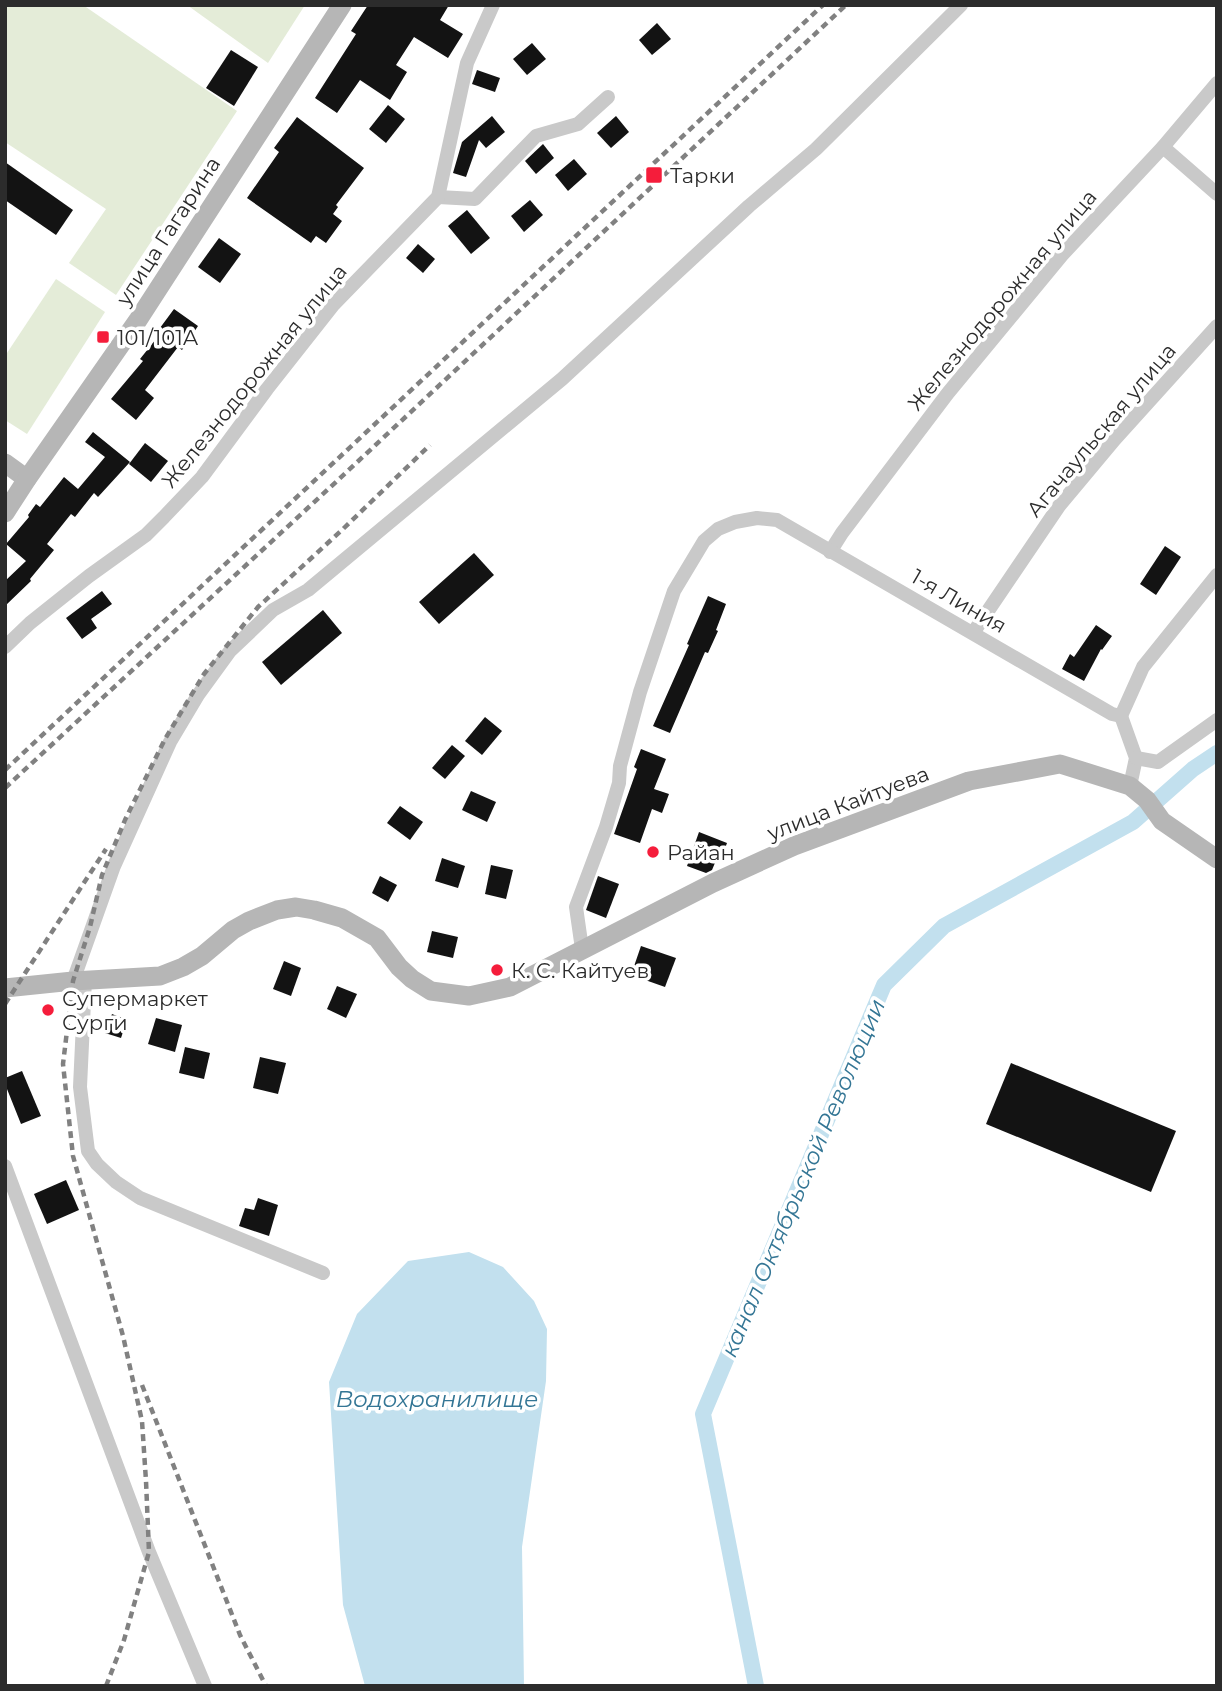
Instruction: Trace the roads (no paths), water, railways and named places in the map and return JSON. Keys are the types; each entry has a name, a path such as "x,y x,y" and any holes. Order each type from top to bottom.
{"main road":[{"name":"улица Гагарина","path":"5,513 138,320 342,5"},
{"path":"5,463 27,479"},
{"name":"улица Кайтуева","path":"5,988 79,980 159,976 202,956 233,930 249,921 277,909 296,907 342,918 377,937 399,967 431,991 469,996 510,988 713,883 794,846 969,781 1060,764 1130,786 1147,800 1162,821 1217,859"}],"street":[{"path":"493,5 467,62 438,197 475,199 536,136 578,124 608,97"},
{"path":"323,1273 140,1198 116,1182 97,1164 88,1150 80,1087 79,980 114,866 170,742 198,695 230,651 273,610 308,590 562,379 749,206 816,149 961,5"},
{"name":"Железнодорожная улица","path":"830,552 948,393 1062,255 1163,147 1217,83"},
{"path":"1163,147 1217,194"},
{"name":"Железнодорожная улица","path":"5,647 30,623 146,535 164,517 201,477 334,304 438,197"},
{"name":"Агачаульская улица","path":"974,634 1059,506 1115,439 1217,327"},
{"name":"1-я Линия","path":"582,949 576,907 606,827 640,692 674,591 704,541 718,529 734,522 757,518 777,520 1112,714 1121,716"},
{"path":"1130,786 1136,758 1121,716 1143,667 1217,575"},
{"path":"1136,758 1158,762 1217,720"},
{"path":"5,1166 149,1552 205,1686"}],"water":[{"name":"Водохранилище","path":"469,1252 503,1267 534,1301 547,1329 546,1381 522,1547 524,1686 365,1686 343,1605 329,1382 357,1314 408,1261"}],"waterway":[{"name":"канал Октябрьской Революции","path":"756,1686 703,1414 884,985 944,926 1133,822 1193,769 1217,753"}],"railway":[{"path":"5,770 823,5"},
{"path":"5,788 846,5"},
{"path":"106,1686 124,1640 149,1552 146,1481 142,1421 123,1336 73,1156 63,1064 73,981 90,927 102,875 125,820 165,739 204,674 258,607 430,445"},
{"path":"5,1004 106,849"},
{"path":"142,1385 240,1635 266,1686"}],"place":[{"name":"Тарки","path":"654,175"},
{"name":"101/101А","path":"103,337"},
{"name":"Райан","path":"653,852"},
{"name":"К. С. Кайтуев","path":"497,970"},
{"name":"Супермаркет Сурги","path":"48,1010"}]}
